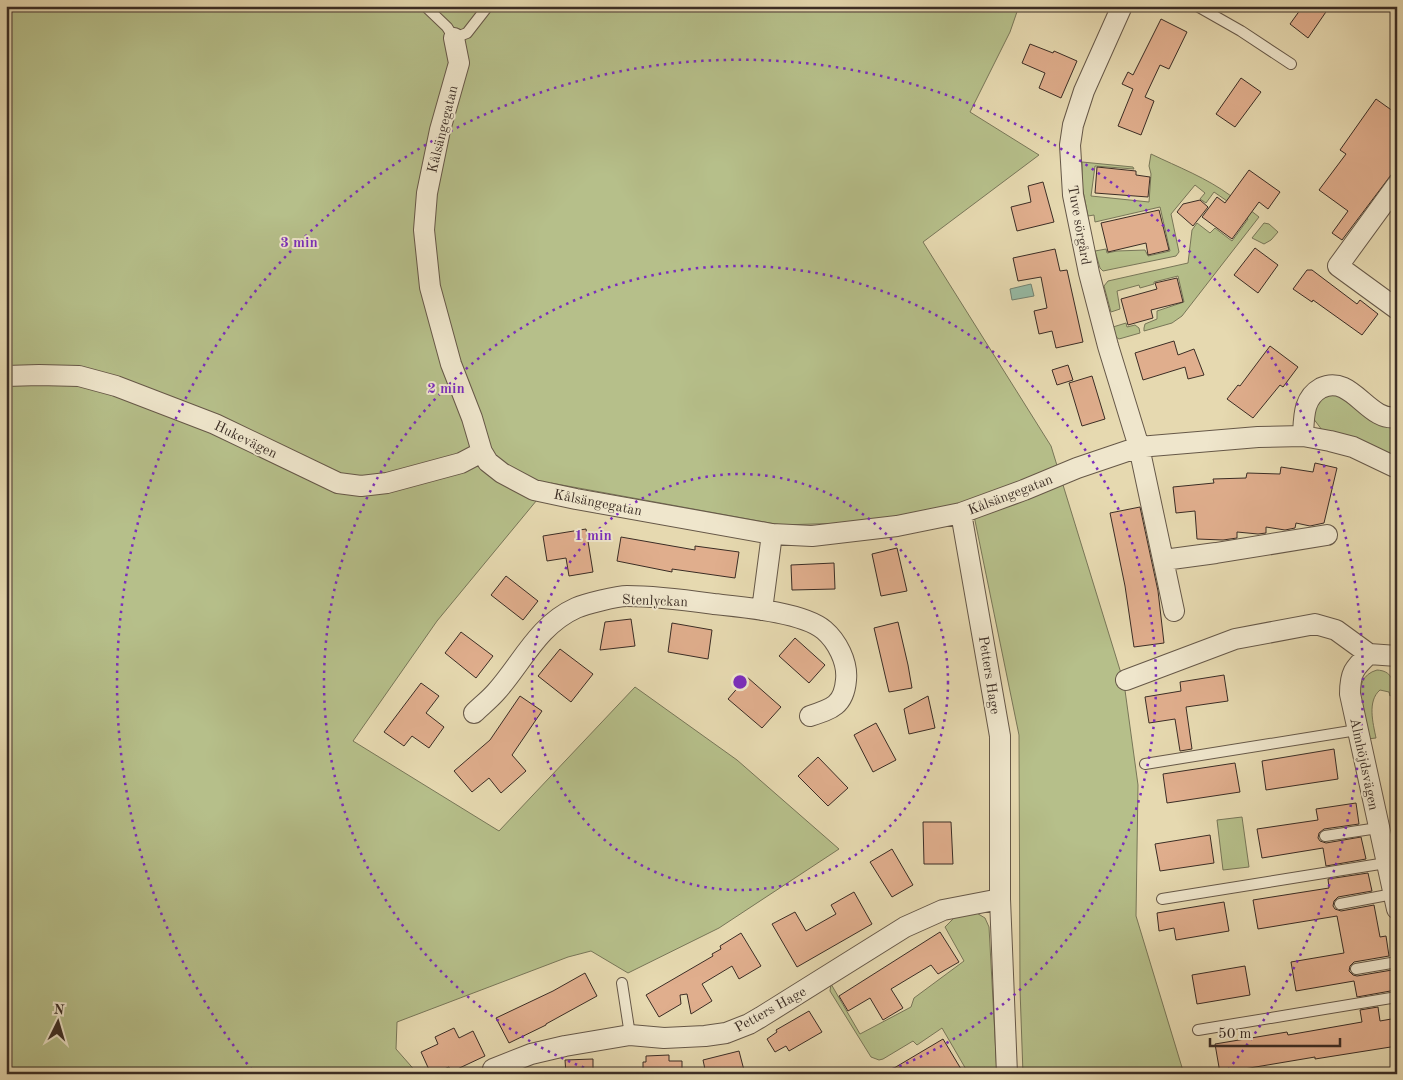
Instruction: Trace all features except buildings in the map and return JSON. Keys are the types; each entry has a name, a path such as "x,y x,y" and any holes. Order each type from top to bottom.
{"street":[{"name":"Tuve sörgård","path":"1122,6 1084,91 1073,125 1070,154 1073,195 1089,273 1108,346 1139,447"},
{"name":"Kålsängegatan","path":"454,38 459,63 440,130 427,193 424,230 430,287 451,364 472,418 482,452 488,462 502,473 534,490 772,534 812,536 897,526 960,513 1024,490 1077,468 1139,447 1258,437 1303,436 1353,447 1397,468"},
{"path":"1397,185 1338,266 1397,310"},
{"name":"Hukevägen","path":"6,376 79,376 116,386 215,424 338,482 361,486 388,483 461,463 482,452"},
{"path":"1303,436 1305,413 1309,397 1326,386 1341,387 1351,392 1378,413 1393,418 1397,417"},
{"path":"1139,447 1174,610"},
{"name":"Petters Hage","path":"960,513 1000,736 1000,899 1007,1074"},
{"path":"762,610 772,534"},
{"path":"1164,560 1327,535"},
{"name":"Stenlyckan","path":"474,713 496,692 534,640 553,622 576,608 625,596 674,598 762,610 807,621 824,629 837,646 844,661 847,674 845,694 830,710 810,716"},
{"path":"1126,680 1235,639 1314,624 1336,630 1369,654 1397,656"},
{"name":"Almhöjdsvägen","path":"1369,654 1359,663 1350,677 1350,694 1395,902"},
{"name":"Petters Hage","path":"493,1069 531,1054 630,1035 664,1038 726,1033 761,1018 905,927 943,910 1000,899"}],"lane":[{"name":"Kålsängegatan","path":"426,6 447,26 454,38"},
{"path":"454,38 467,33 488,6"},
{"path":"1197,6 1241,31 1291,64"},
{"path":"1145,764 1357,730"},
{"path":"1325,836 1378,828"},
{"path":"1162,899 1386,863"},
{"path":"1340,904 1395,902"},
{"path":"1356,969 1397,962"},
{"path":"622,983 630,1035"},
{"path":"1198,1030 1397,997"}],"shaded area":[{"path":"6,6 1019,6 1010,32 970,112 1039,155 923,242 1051,446 1124,683 1138,785 1136,916 1184,1074 1023,1074 1020,989 1019,735 971,501 880,522 781,525 551,483 437,621 353,741 499,831 635,687 737,760 839,849 719,928 628,973 591,951 568,957 397,1022 396,1049 418,1074 6,1074"},
{"path":"1151,154 1202,178 1231,196 1227,201 1214,192 1206,203 1200,199 1205,193 1195,185 1171,214 1179,252 1176,256 1103,271 1100,268 1095,251 1106,249 1107,253 1145,250 1148,256 1170,251 1160,207 1095,222 1094,215 1088,216 1082,186 1082,162 1133,167 1134,169 1095,166 1091,196 1149,202"},
{"path":"1236,199 1259,217 1182,316 1172,323 1144,331 1145,324 1157,319 1157,311 1184,302 1178,276 1154,282 1154,284 1140,288 1139,285 1117,291 1120,309 1111,312 1104,286 1108,281 1188,263 1192,230 1197,223 1210,233 1215,228 1232,241 1248,219 1231,206"},
{"path":"1264,223 1269,224 1278,232 1271,240 1264,244 1252,238"},
{"path":"1031,284 1034,296 1012,300 1010,289"},
{"path":"1126,323 1127,327 1135,325 1139,328 1140,333 1119,339 1116,337 1113,327"},
{"path":"1333,392 1397,425 1397,457 1361,440 1322,430 1313,418 1316,401"},
{"path":"1377,670 1389,674 1394,693 1390,696 1389,692 1380,690 1373,700 1372,712 1376,738 1367,739 1361,710 1360,690 1368,674"},
{"path":"1242,817 1249,867 1223,870 1217,820"},
{"path":"975,912 985,918 989,927 997,1074 963,1074 967,1071 942,1028 917,1045 913,1041 883,1059 879,1060 871,1057 830,991 831,984 860,1034 911,1007 914,998 964,961 945,927 959,913"}]}
